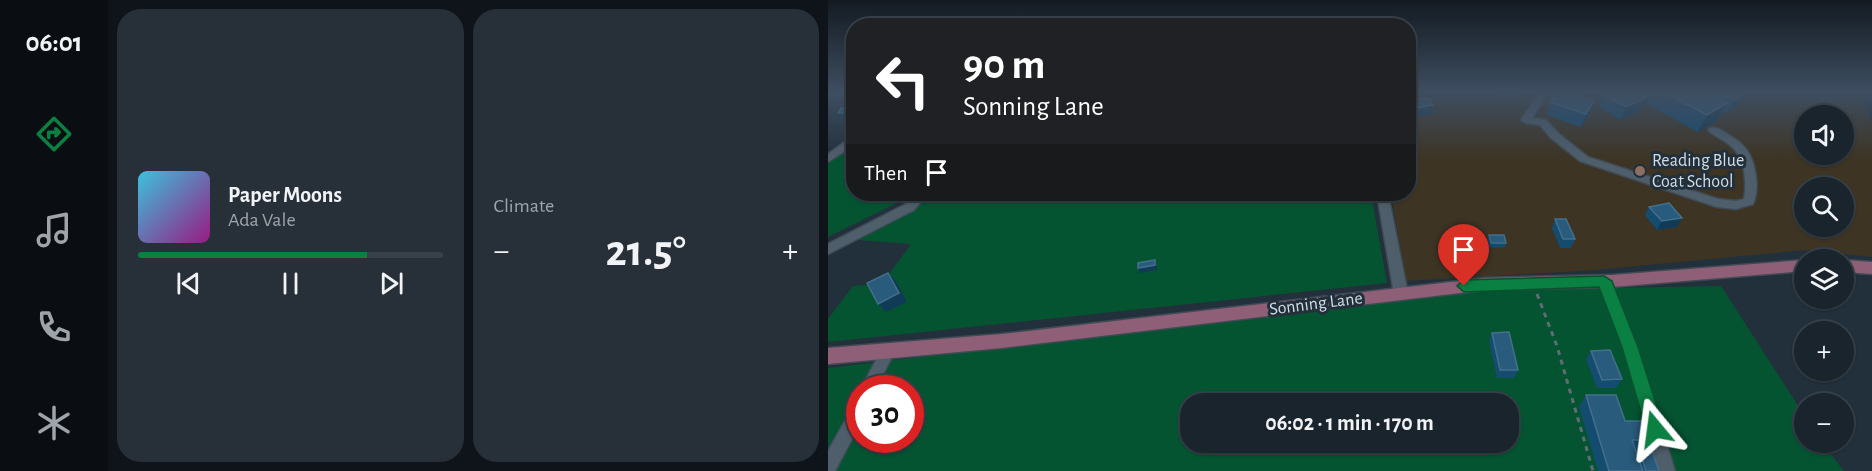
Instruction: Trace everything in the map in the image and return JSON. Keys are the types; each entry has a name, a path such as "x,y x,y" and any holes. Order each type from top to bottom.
{"main road":[{"name":"Sonning Lane","path":"828,356 1002,341 1485,284 1604,281 1794,266"},
{"path":"1854,267 1872,268"}],"street":[{"path":"1529,115 1526,120 1544,122 1555,136 1584,159 1717,203 1736,205 1749,201 1751,191 1747,155 1737,144 1713,130"},
{"path":"828,159 846,146"},
{"path":"828,249 910,207 915,201"},
{"path":"1383,201 1401,294"},
{"path":"1604,281 1630,347 1667,471"},
{"path":"875,375 888,351"},
{"path":"828,467 846,434"}],"path":[{"path":"1533,283 1557,345 1593,471"}],"shaded area":[{"name":"Reading Blue Coat School","path":"1416,115 1794,115 1794,165 1854,165 1854,115 1868,115 1872,124 1872,257 1854,255 1854,249 1794,249 1794,251 1595,270 1406,281 1392,201 1416,201"}],"green space":[{"path":"846,147 846,201 901,201 828,237 828,160"},
{"path":"925,201 1372,201 1387,283 828,342 828,319 853,286 882,284 911,244 858,240 907,214"},
{"path":"1721,286 1794,399 1794,453 1830,453 1844,471 828,471 828,368 1488,290"}],"building":[{"path":"1669,203 1682,218 1662,221 1649,207"},
{"path":"1555,219 1566,219 1575,239 1563,239"},
{"path":"1489,235 1504,235 1506,243 1491,243"},
{"path":"1476,238 1479,244 1465,246 1462,241"},
{"path":"1155,260 1155,265 1138,268 1138,263"},
{"path":"888,273 899,293 878,304 867,283"},
{"path":"1509,332 1518,370 1500,370 1492,333"},
{"path":"1610,350 1622,379 1602,380 1591,351"},
{"path":"1586,395 1616,395 1625,421 1642,421 1649,440 1632,440 1643,471 1609,471"},
{"path":"1640,453 1653,453 1659,471 1646,471"}],"place":[{"name":"Reading Blue Coat School","path":"1640,171"}],"route":[{"path":"1464,286 1604,281 1630,347 1655,429"}]}
